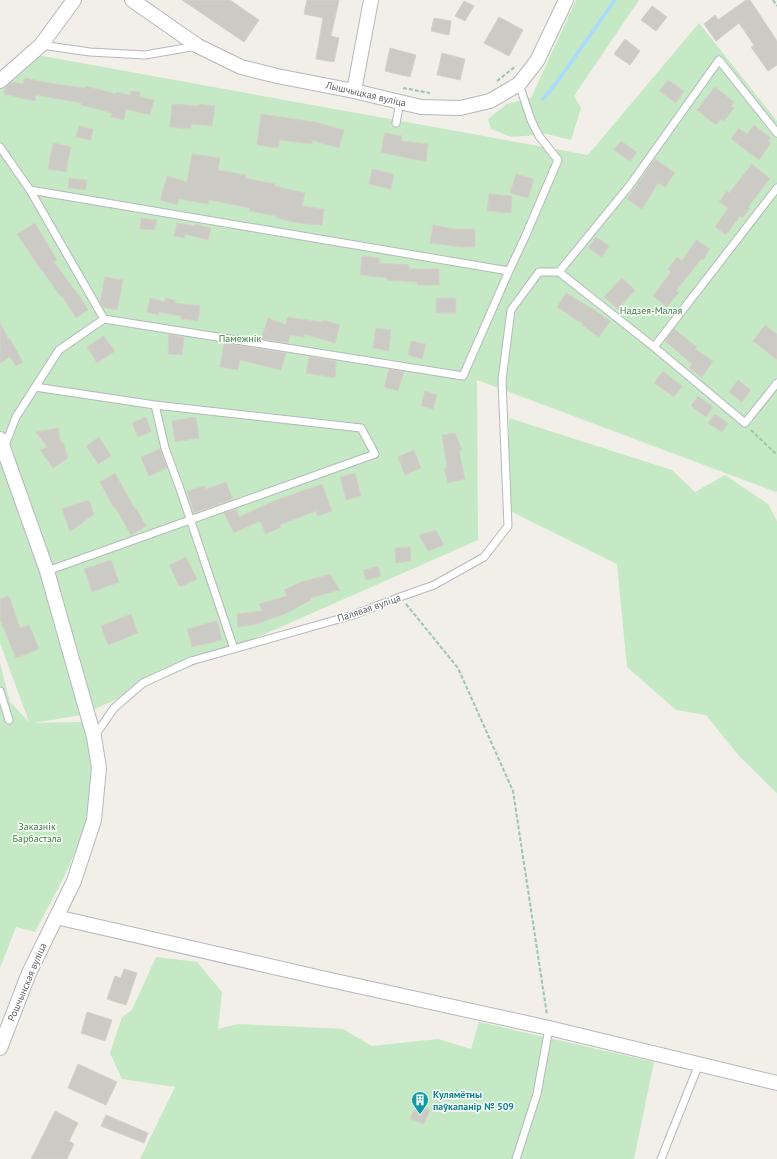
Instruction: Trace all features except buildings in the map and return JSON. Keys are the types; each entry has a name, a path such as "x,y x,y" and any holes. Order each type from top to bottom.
{"street":[{"path":"0,81 41,45 74,0"},
{"name":"Лышчыцкая вуліца","path":"132,0 198,46 241,67 421,107 460,108 490,101 519,84 537,61 566,0"},
{"path":"354,91 371,0"},
{"name":"Рошчынская вуліца","path":"0,1048 29,973 74,881 94,820 99,768 94,737 47,571 1,445"},
{"path":"56,917 549,1028 777,1083"}],"lane":[{"path":"41,45 90,52 146,55 198,46"},
{"path":"777,133 720,60 630,185 559,272 654,347 745,423 777,383"},
{"path":"1,445 16,417 59,350 104,319 463,376 558,160 540,136 531,120 519,84"},
{"path":"396,123 400,102"},
{"path":"0,147 30,190 104,319"},
{"path":"654,347 777,188"},
{"path":"30,190 509,271"},
{"name":"Палявая вуліца","path":"94,737 114,708 143,683 191,661 353,615 434,585 484,557 508,526 502,380 511,310 539,272 559,272"},
{"path":"35,387 155,405 361,428 375,454 47,571"},
{"path":"155,405 165,448 234,649"},
{"path":"0,690 8,720"},
{"path":"516,1159 537,1094 549,1028"},
{"path":"661,1159 699,1064"}],"path":[{"path":"773,0 777,6"},
{"path":"745,423 777,455"},
{"path":"400,597 458,668 513,791 549,1028"}],"green space":[{"path":"576,0 639,0 574,96 581,108 571,140 547,134 511,137 491,129 488,119 507,104 531,98"},
{"name":"Памежнік","path":"699,23 777,121 777,491 776,492 477,380 478,540 81,715 34,723 85,722 90,749 92,776 91,797 87,818 73,857 35,932 16,927 0,968 0,663 10,702 29,722 0,643 0,85 37,55 588,155"},
{"path":"509,418 672,470 695,492 725,475 768,504 777,521 777,793 739,756 706,715 676,710 627,667 617,564 508,510"},
{"path":"156,957 197,962 222,992 218,1029 238,1024 343,1029 372,1046 438,1039 471,1049 479,1022 654,1062 634,1159 140,1159 175,1087 122,1079 110,1053 122,1017 132,1010"}],"waterway":[{"path":"543,99 555,85 615,0"}],"place":[{"name":"Кулямётны паўкапанір № 509","path":"420,1115"}],"park label":[{"name":"Надзея-Малая","path":"651,310"},
{"name":"Заказнік Барбастэла","path":"37,832"}]}
